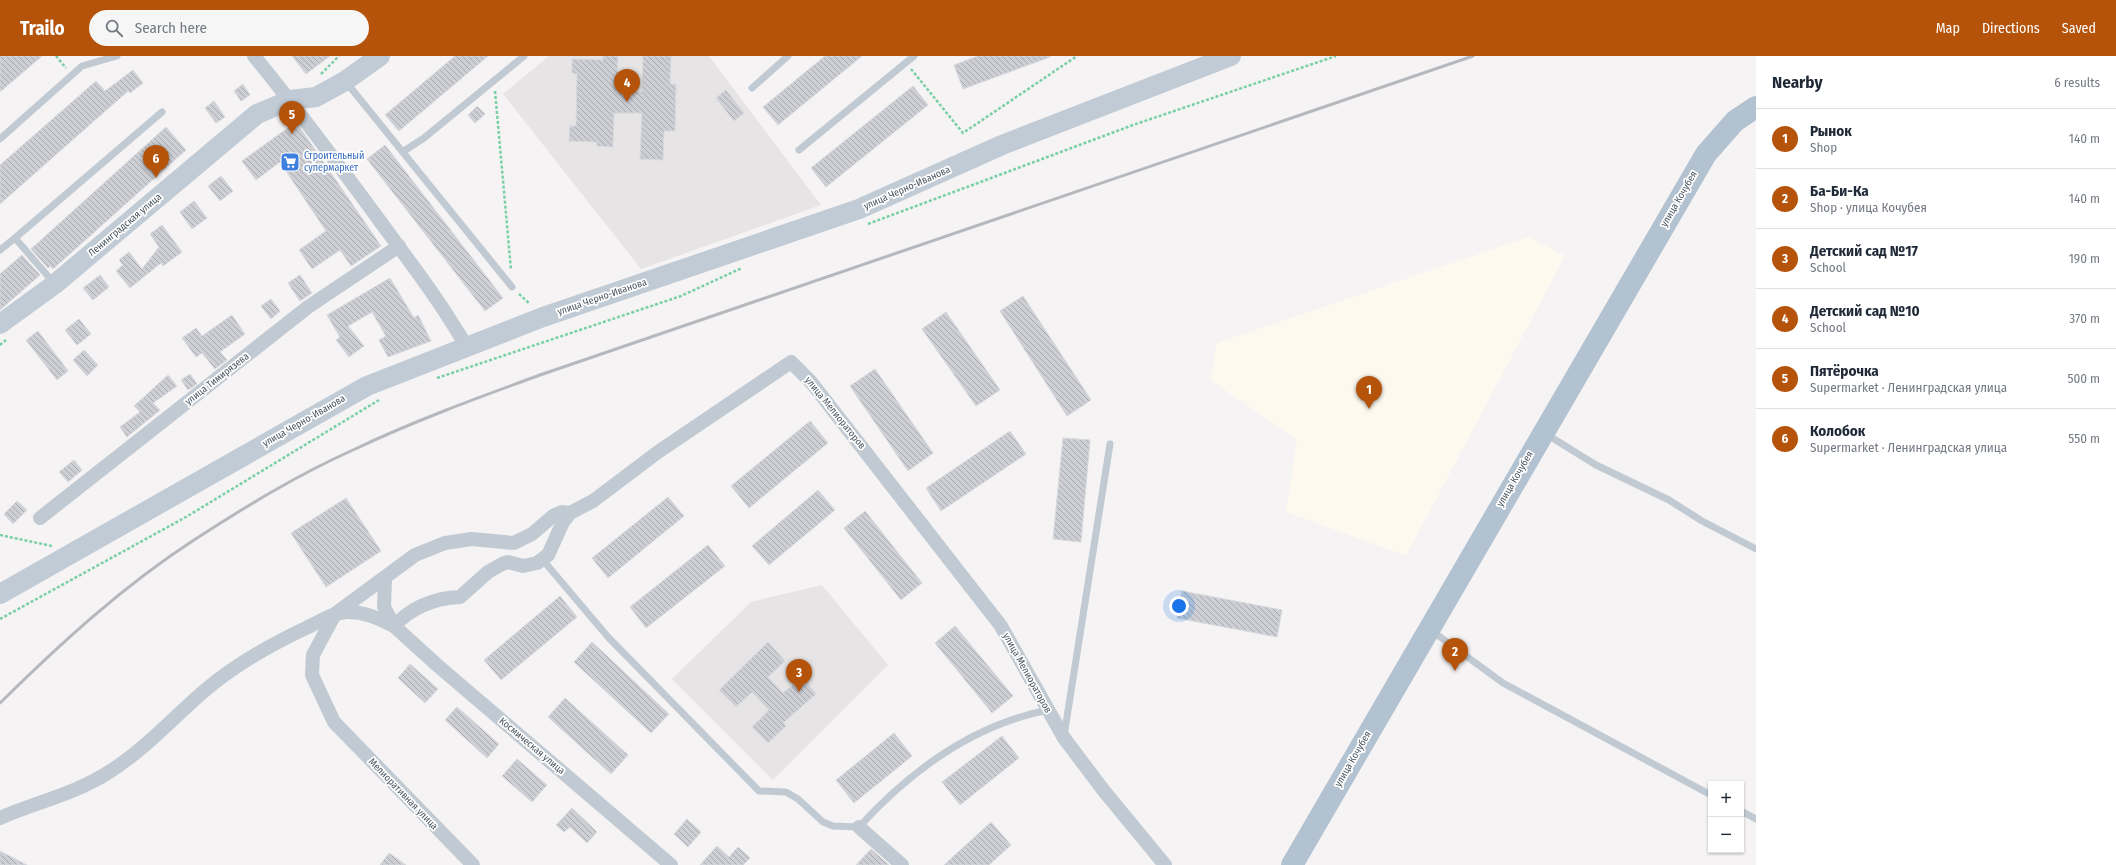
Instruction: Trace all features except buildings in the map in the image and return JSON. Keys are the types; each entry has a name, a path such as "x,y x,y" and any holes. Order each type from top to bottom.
{"main road":[{"name":"Ленинградская улица","path":"0,324 55,284 256,114 290,100 316,97 345,81 380,56"},
{"name":"улица Черно-Иванова","path":"0,594 367,386 543,317 859,209 1002,145 1231,56"},
{"name":"улица Кочубея","path":"1292,865 1542,432 1706,154 1735,121 1756,107"}],"street":[{"path":"254,56 290,100 443,306 466,346"},
{"name":"улица Тимирязева","path":"40,518 308,307 399,246"},
{"name":"улица Мелиораторов","path":"570,513 593,501 658,452 791,362 811,382 1001,626 1064,738 1104,791 1165,865"},
{"path":"0,818 71,793 109,772 153,740 204,691 255,654 335,614 415,555 445,543 472,539 514,543 532,534 553,516 562,512 570,513 548,555 542,559 523,566 508,562 502,564 488,572 460,597 431,601 402,617 394,626"},
{"path":"385,578 384,606 394,626"},
{"path":"335,614 346,612 363,613 394,626"},
{"name":"Мелиоративная улица","path":"335,614 313,655 312,664 312,675 334,722 473,865"},
{"name":"Космическая улица","path":"394,626 437,666 671,865"},
{"path":"859,826 902,865"}],"lane":[{"path":"0,139 82,66 117,56"},
{"path":"404,151 424,138 524,56"},
{"path":"752,88 788,56"},
{"path":"799,150 914,56"},
{"path":"345,81 404,151 512,287"},
{"path":"0,250 162,112"},
{"path":"15,238 55,284"},
{"path":"1542,432 1596,465 1669,500 1702,521 1756,549"},
{"path":"1064,738 1110,444"},
{"path":"542,559 608,637 760,791 786,792 798,799 823,822 833,826 859,826 880,804 945,751 998,723 1048,710"},
{"path":"1428,628 1503,683 1708,793"},
{"path":"1744,813 1756,819"}],"path":[{"path":"56,56 72,74"},
{"path":"906,62 963,133 1077,56"},
{"path":"861,227 1133,126 1336,56"},
{"path":"494,80 512,287 543,317"},
{"path":"436,378 681,296 743,267"},
{"path":"0,619 186,517 385,397"},
{"path":"0,535 59,547"}],"shaded area":[{"path":"549,56 709,56 821,205 641,269 503,94"},
{"path":"1529,237 1565,256 1406,556 1286,512 1297,439 1210,380 1217,343"},
{"path":"822,585 888,665 773,780 672,679 751,602"}],"railway":[{"path":"0,703 46,659 117,596 168,558 194,540 272,492 312,470 376,439 446,410 540,375 1473,56"}],"place":[{"name":"Детский сад №10","path":"627,102"},
{"name":"Пятёрочка","path":"292,134"},
{"name":"Строительный супермаркет","path":"290,162"},
{"name":"Колобок","path":"156,178"},
{"name":"Рынок","path":"1369,409"},
{"name":"Ба-Би-Ка","path":"1455,671"},
{"name":"Детский сад №17","path":"799,692"}]}
